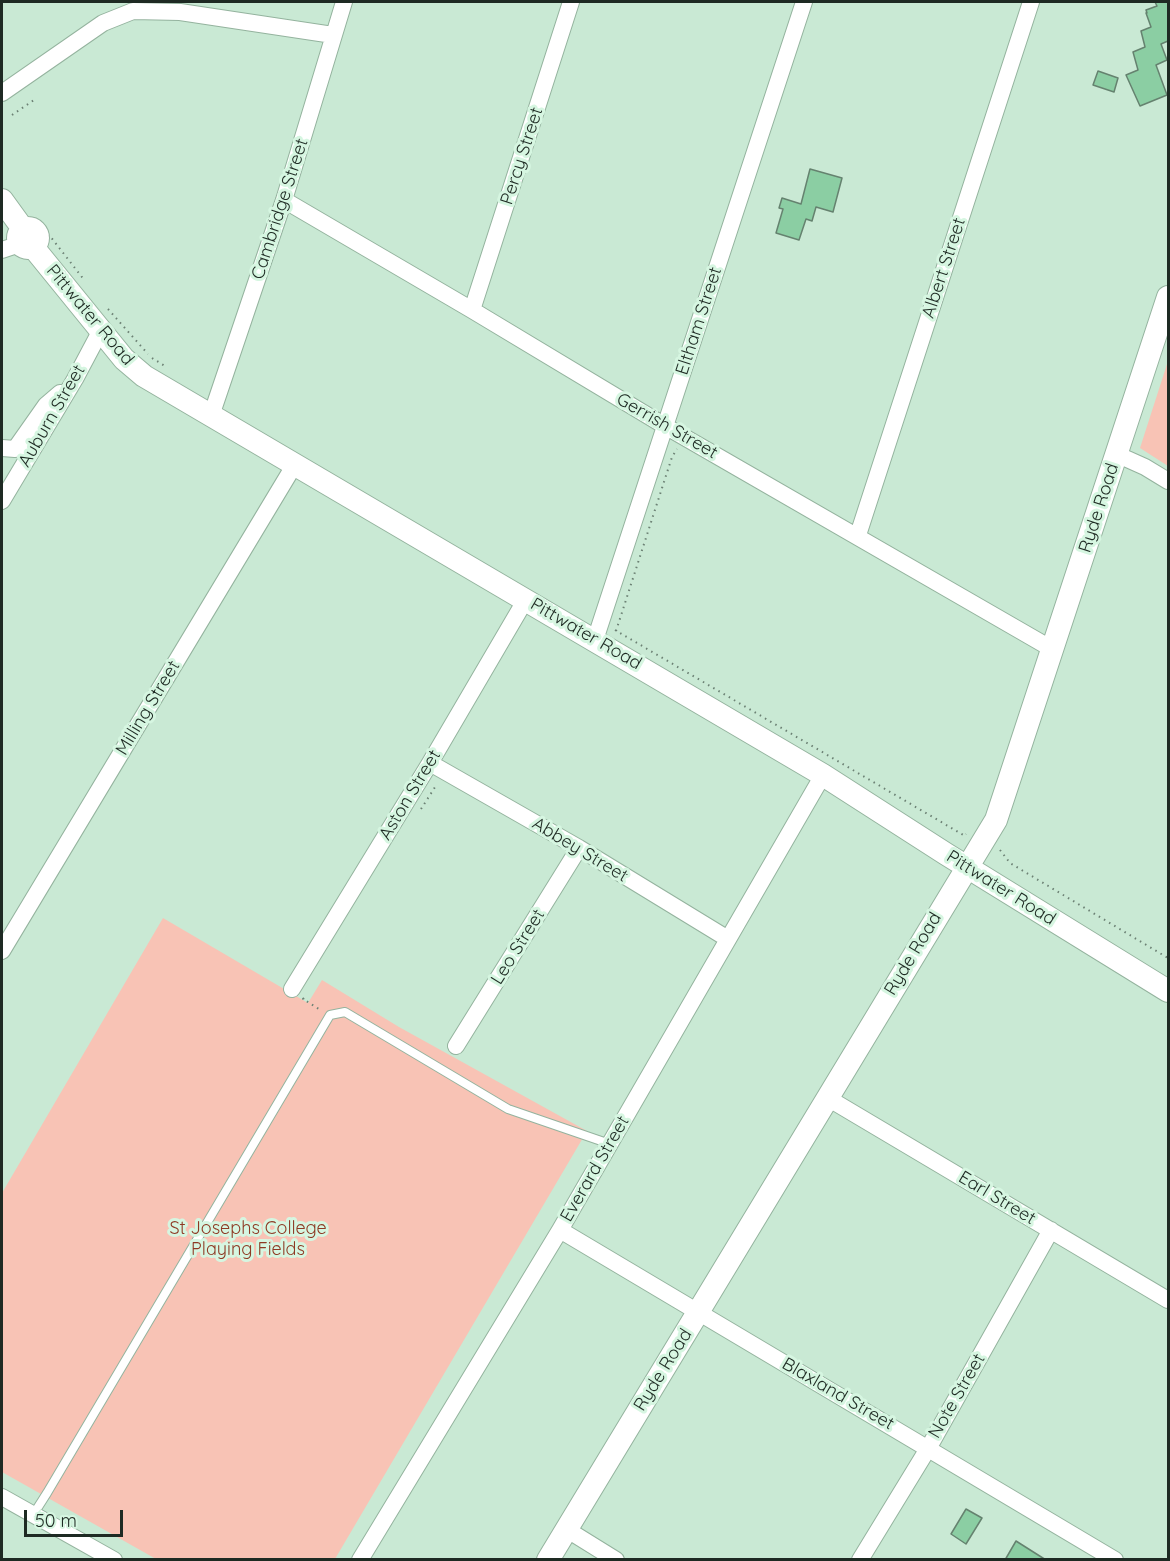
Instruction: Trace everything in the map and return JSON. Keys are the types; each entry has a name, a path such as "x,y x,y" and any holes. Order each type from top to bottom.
{"main road":[{"name":"Pittwater Road","path":"2,200 23,241 134,368 211,416 526,599 609,634 823,775 1168,991"},
{"name":"Ryde Road","path":"548,1560 699,1313 826,1097 996,820 1168,297"}],"street":[{"name":"Cambridge Street","path":"211,416 284,200 344,2"},
{"name":"Percy Street","path":"472,310 571,2"},
{"name":"Eltham Street","path":"609,634 665,426 804,2"},
{"name":"Albert Street","path":"858,535 1031,2"},
{"path":"2,93 102,23 131,6 333,35"},
{"name":"Gerrish Street","path":"284,200 665,426 858,535 1052,649"},
{"name":"Auburn Street","path":"2,501 75,379 101,330"},
{"path":"2,448 15,449 46,405 75,379"},
{"path":"1116,454 1145,467 1168,481"},
{"name":"Milling Street","path":"2,951 295,464"},
{"name":"Aston Street","path":"297,994 526,599"},
{"name":"Abbey Street","path":"430,763 579,848 728,939"},
{"name":"Everard Street","path":"360,1560 560,1230 823,775"},
{"name":"Leo Street","path":"456,1046 579,848"},
{"name":"Earl Street","path":"826,1097 1168,1300"},
{"name":"Blaxland Street","path":"560,1230 1115,1560"},
{"name":"Note Street","path":"860,1560 928,1447 1051,1230"},
{"path":"2,1497 114,1560"},
{"path":"566,1529 616,1560"}],"lane":[{"path":"33,1515 330,1015 345,1012 508,1109 610,1144"}],"path":[{"path":"12,115 34,100"},
{"path":"23,241 50,236 86,282"},
{"path":"107,308 149,356 167,367"},
{"path":"676,449 609,634 965,836"},
{"path":"1003,852 1010,863 1168,957"},
{"path":"297,994 330,1015"}],"green space":[{"path":"1168,361 1168,466 1140,448"},
{"name":"St Josephs College Playing Fields","path":"163,918 308,1003 322,980 399,1027 587,1131 335,1559 156,1559 2,1472 2,1193"}],"building":[{"path":"1155,2 1168,2 1168,41 1161,44 1167,60 1156,65 1167,95 1140,106 1126,75 1138,70 1133,52 1145,47 1141,31 1151,27 1146,10 1157,6"},
{"path":"1098,71 1118,78 1114,92 1093,85"},
{"path":"810,169 842,178 833,212 816,207 812,221 806,219 799,240 776,233 783,209 779,208 782,198 801,204"},
{"path":"966,1509 982,1518 966,1544 951,1534"},
{"path":"1016,1541 1046,1560 1005,1560"}]}
